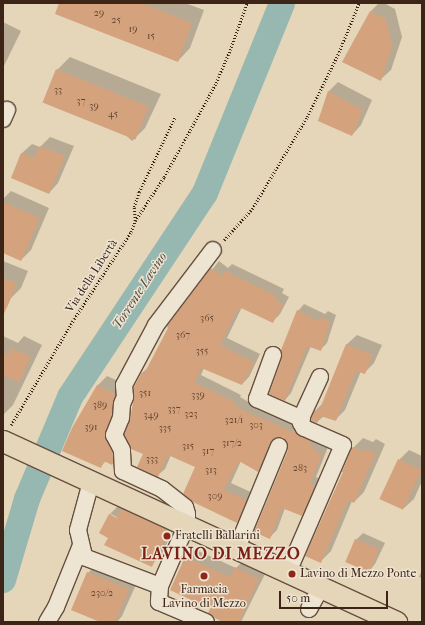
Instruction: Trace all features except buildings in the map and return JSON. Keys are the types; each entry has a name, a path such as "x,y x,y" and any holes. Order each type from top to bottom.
{"main road":[{"path":"7,438 56,466 187,524 396,622"}],"street":[{"path":"206,622 159,602 160,586 187,524 188,514 183,504 162,489 123,471 122,450 114,436 121,418 122,404 125,397 124,385 156,325 214,250"},
{"path":"273,355 257,399 302,418"},
{"path":"288,572 343,445 304,428 301,423 320,377"},
{"path":"237,548 279,446"},
{"path":"91,482 78,530 84,557 160,586"},
{"path":"47,622 56,607 81,545"},
{"path":"309,609 321,587"}],"path":[{"path":"135,221 164,177 216,83 247,3"},
{"path":"214,250 239,226 252,209 307,117 339,52 359,3"},
{"name":"Via della Libertà","path":"7,438 74,319 132,232 135,221 134,207 139,192 175,117"}],"waterway":[{"name":"Torrente Lavino","path":"3,580 27,499 70,397 205,193 282,3"}],"place":[{"name":"Fratelli Ballarini","path":"167,536"},
{"name":"Lavino di Mezzo Ponte","path":"292,574"},
{"name":"Farmacia Lavino di Mezzo","path":"204,576"}],"district":[{"name":"LAVINO DI MEZZO","path":"221,554"}]}
